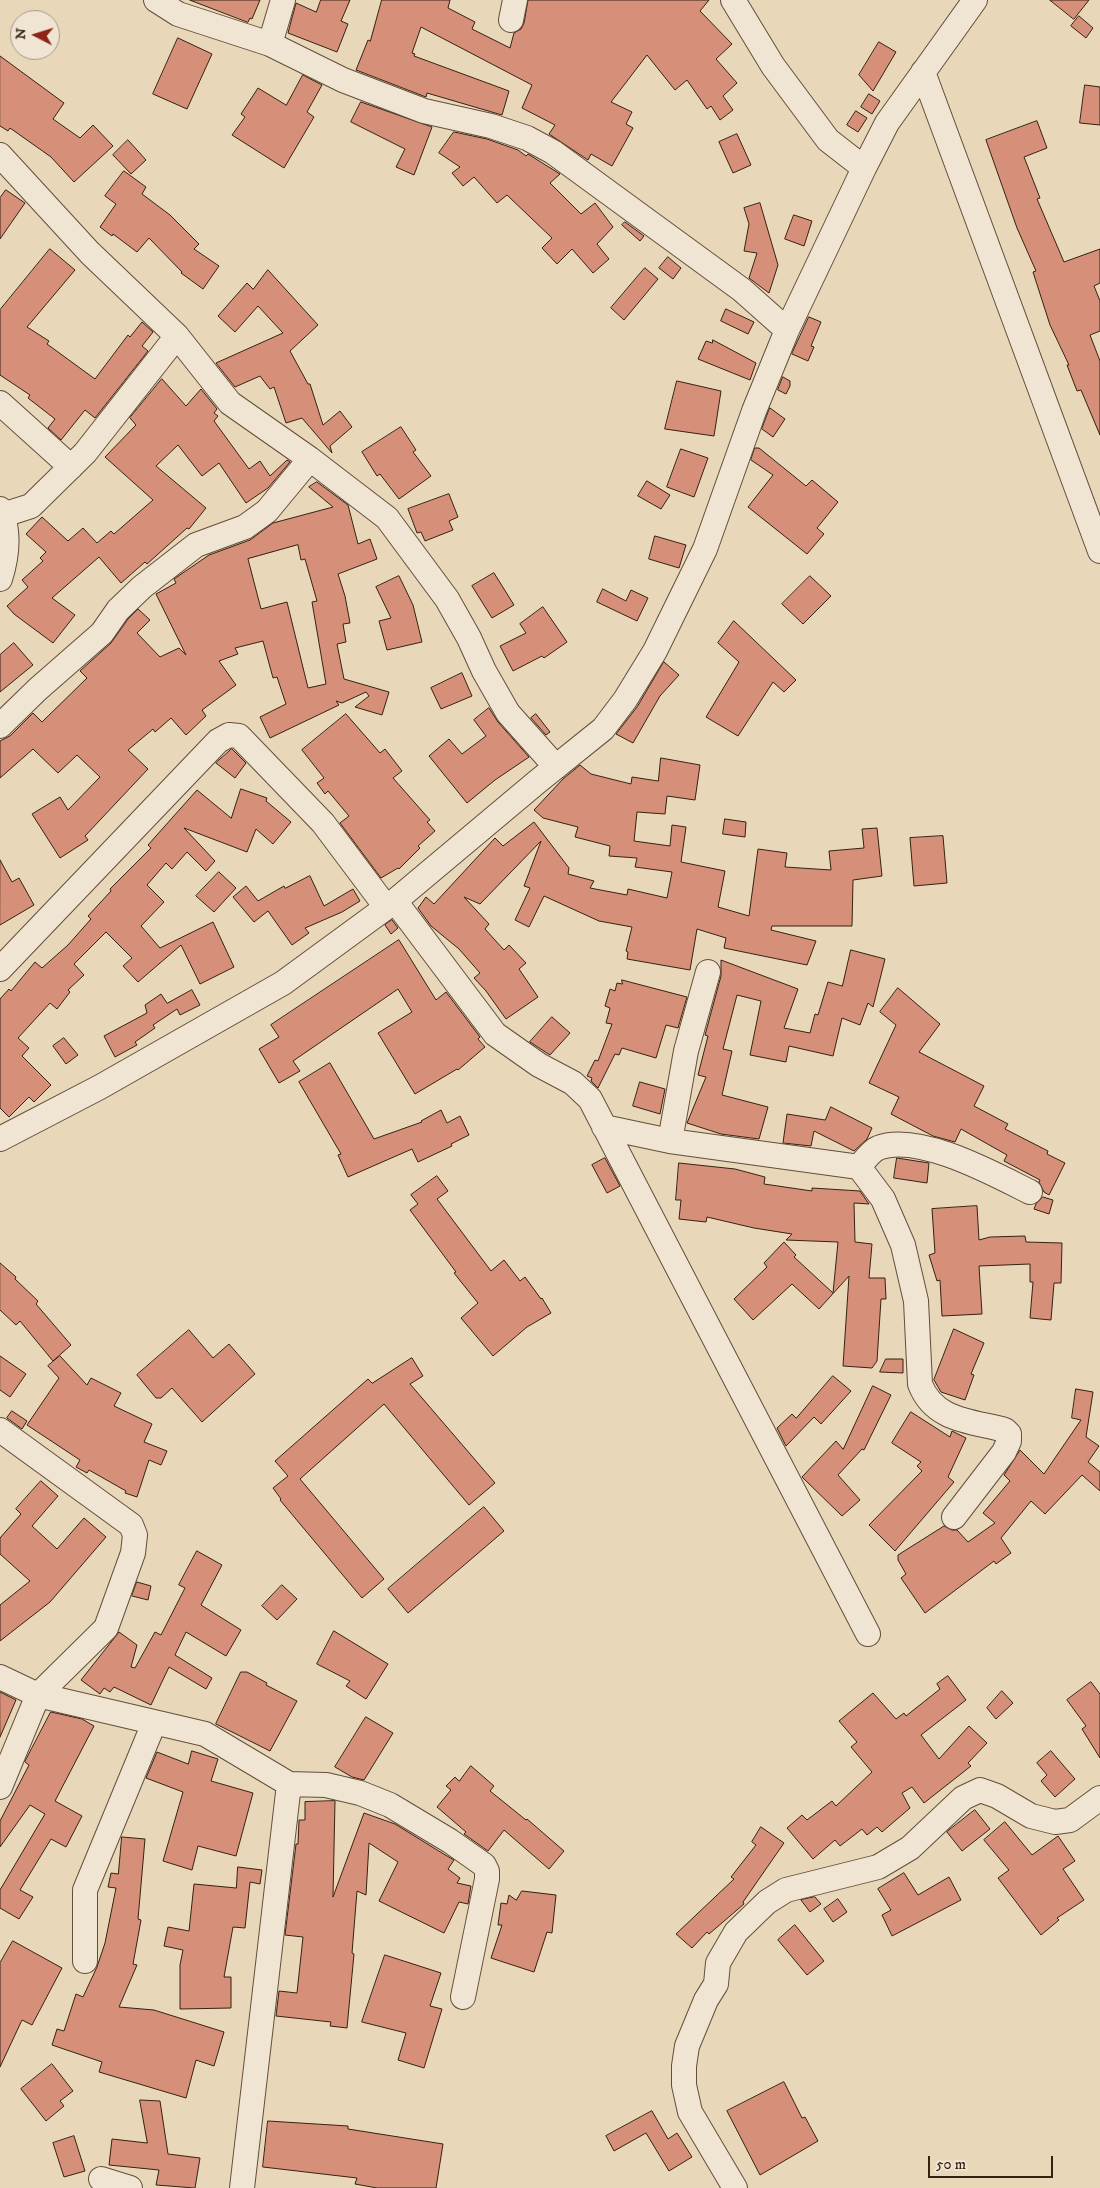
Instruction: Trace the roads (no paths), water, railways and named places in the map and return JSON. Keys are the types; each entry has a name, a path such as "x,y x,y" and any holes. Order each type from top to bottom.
{"street":[{"path":"156,0 178,14 270,44 343,80 424,111 500,129 527,138 553,152 742,290 787,330"},
{"path":"270,44 283,0"},
{"path":"733,0 774,66 828,140 864,168"},
{"path":"0,1138 100,1087 283,983 390,904 603,730 655,651 705,549 754,411 787,330 864,168 887,123 975,0"},
{"path":"923,72 1100,551"},
{"path":"0,155 90,253 177,336 230,403 310,459 387,518 447,599 508,713 556,767"},
{"path":"0,579 6,560 1,512 31,506 85,453 177,336"},
{"path":"0,402 71,467"},
{"path":"0,726 38,689 102,633 118,610 142,588 196,545 245,527 267,511 310,459"},
{"path":"0,969 218,741 229,735 238,736 323,823 495,1034 539,1065 573,1083 590,1099 868,1634"},
{"path":"670,1141 686,1051 708,972"},
{"path":"604,1127 670,1141 859,1167 884,1199 902,1244 916,1301 920,1384 924,1396 935,1409 950,1416 1005,1430 1009,1434 1009,1440 1004,1452 954,1518"},
{"path":"859,1167 875,1149 890,1144 914,1145 944,1153 1030,1192"},
{"path":"0,1430 131,1525 135,1535 134,1553 106,1628 38,1694 0,1788"},
{"path":"0,1677 38,1694 154,1724 205,1734 289,1784 326,1785 368,1796 390,1805 484,1865 488,1879 463,1997"},
{"path":"85,1960 85,1890 154,1724"},
{"path":"242,2188 289,1784"},
{"path":"735,2188 690,2112 684,2085 684,2066 686,2046 706,2000 716,1984 718,1964 736,1932 767,1902 786,1890 878,1868 910,1848 963,1798 980,1790 997,1796 1031,1816 1054,1822 1070,1820 1100,1798"},
{"path":"101,2179 130,2188"}]}
